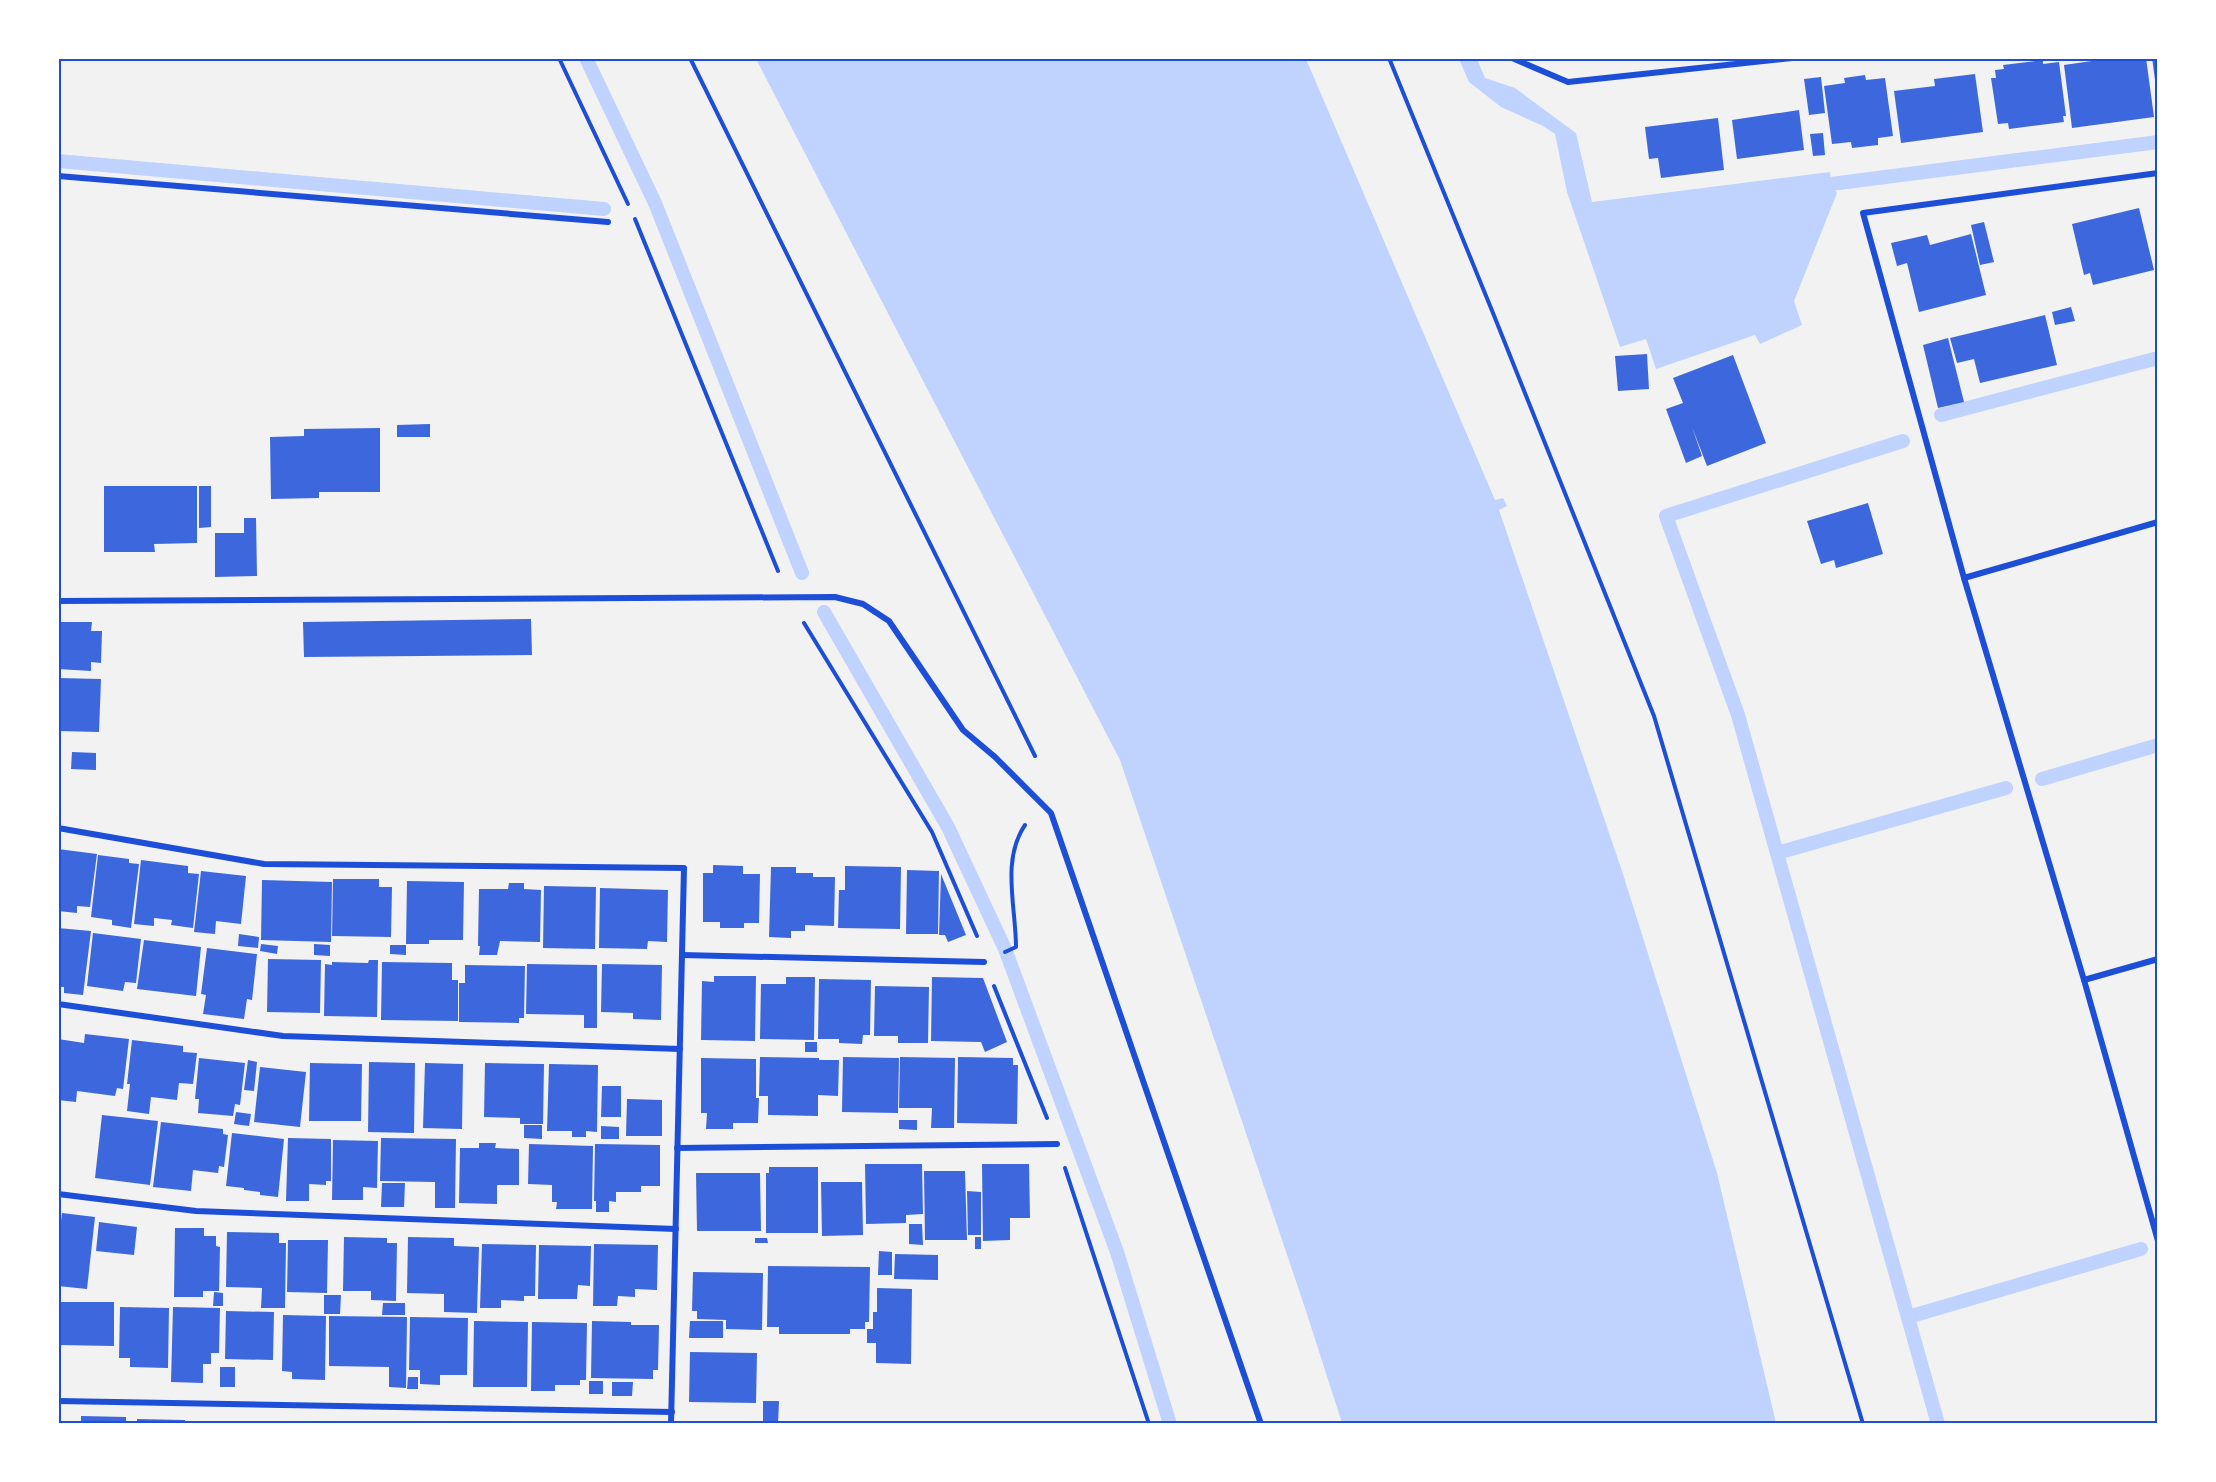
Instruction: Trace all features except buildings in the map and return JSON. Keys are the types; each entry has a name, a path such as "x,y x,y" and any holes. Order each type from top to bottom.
{"street":[{"path":"1512,58 1568,82 1792,58"},
{"path":"2157,173 1863,213 1964,578 2084,980 2157,1240"},
{"path":"58,176 608,222"},
{"path":"1964,578 2157,522"},
{"path":"58,601 836,597 863,604 889,621 963,729 995,757 1051,813 1261,1424"},
{"path":"58,828 264,864 684,868 671,1424"},
{"path":"682,955 984,962"},
{"path":"2084,980 2157,959"},
{"path":"58,1004 283,1036 680,1049"},
{"path":"677,1148 1057,1144"},
{"path":"58,1194 196,1211 676,1229"},
{"path":"58,1401 672,1412"}],"path":[{"path":"559,58 638,224 789,597 932,832 981,945 984,962 1057,1144 1149,1424"},
{"path":"690,58 1042,770 1042,804 1018,834 1011,865 1016,947"},
{"path":"1389,58 1654,716 1863,1424"}],"water":[{"path":"756,59 1306,59 1495,500 1503,498 1507,506 1499,510 1622,871 1717,1173 1776,1423 1342,1423 1120,760"},
{"path":"1459,59 1477,59 1485,78 1515,88 1576,133 1592,202 1830,172 1831,184 1837,193 1794,301 1802,325 1760,344 1755,335 1656,369 1646,339 1620,347 1567,192 1555,134 1501,107 1469,82"}],"waterway":[{"path":"586,58 655,203 802,573"},
{"path":"1818,194 1831,184 2158,142"},
{"path":"58,161 604,209"},
{"path":"1941,415 2158,358"},
{"path":"1903,441 1666,516 1738,715 1938,1424"},
{"path":"824,612 948,827 1005,949 1117,1252 1170,1424"},
{"path":"2042,779 2158,745"},
{"path":"1777,853 2006,788"},
{"path":"1908,1317 2141,1249"}]}
